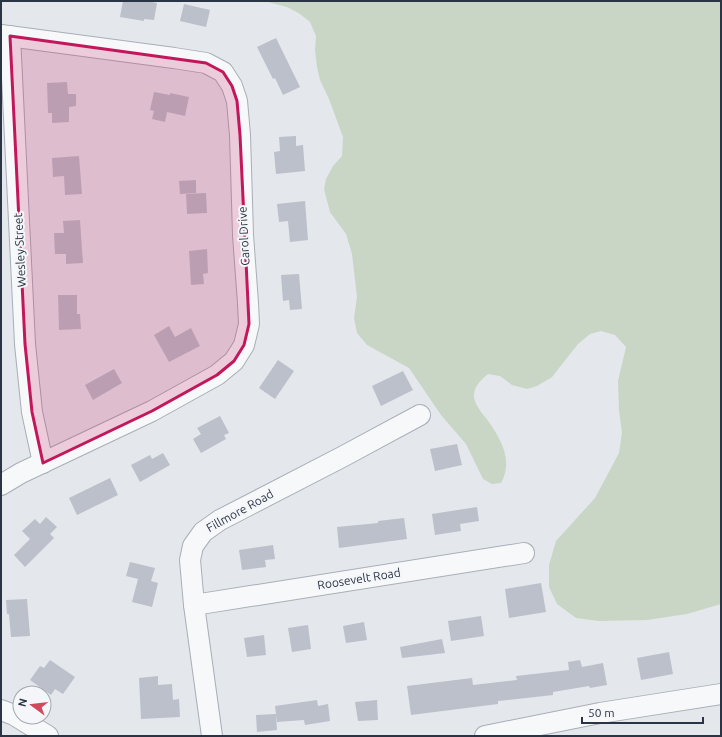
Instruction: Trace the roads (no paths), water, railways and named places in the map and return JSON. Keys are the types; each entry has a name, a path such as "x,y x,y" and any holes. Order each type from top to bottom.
{"street":[{"name":"Wesley Street","path":"6,36 25,344 32,412 43,463"},
{"name":"Carol Drive","path":"1,485 21,473 152,411 217,375 234,361 241,350 244,345 249,324 243,235 240,135 237,102 232,86 223,72 206,63 6,36"},
{"name":"Fillmore Road","path":"212,736 194,605 190,560 193,546 202,532 220,520 420,415"},
{"name":"Roosevelt Road","path":"194,605 524,553"},
{"path":"485,736 600,713 721,694"},
{"path":"1,710 48,736"}]}
